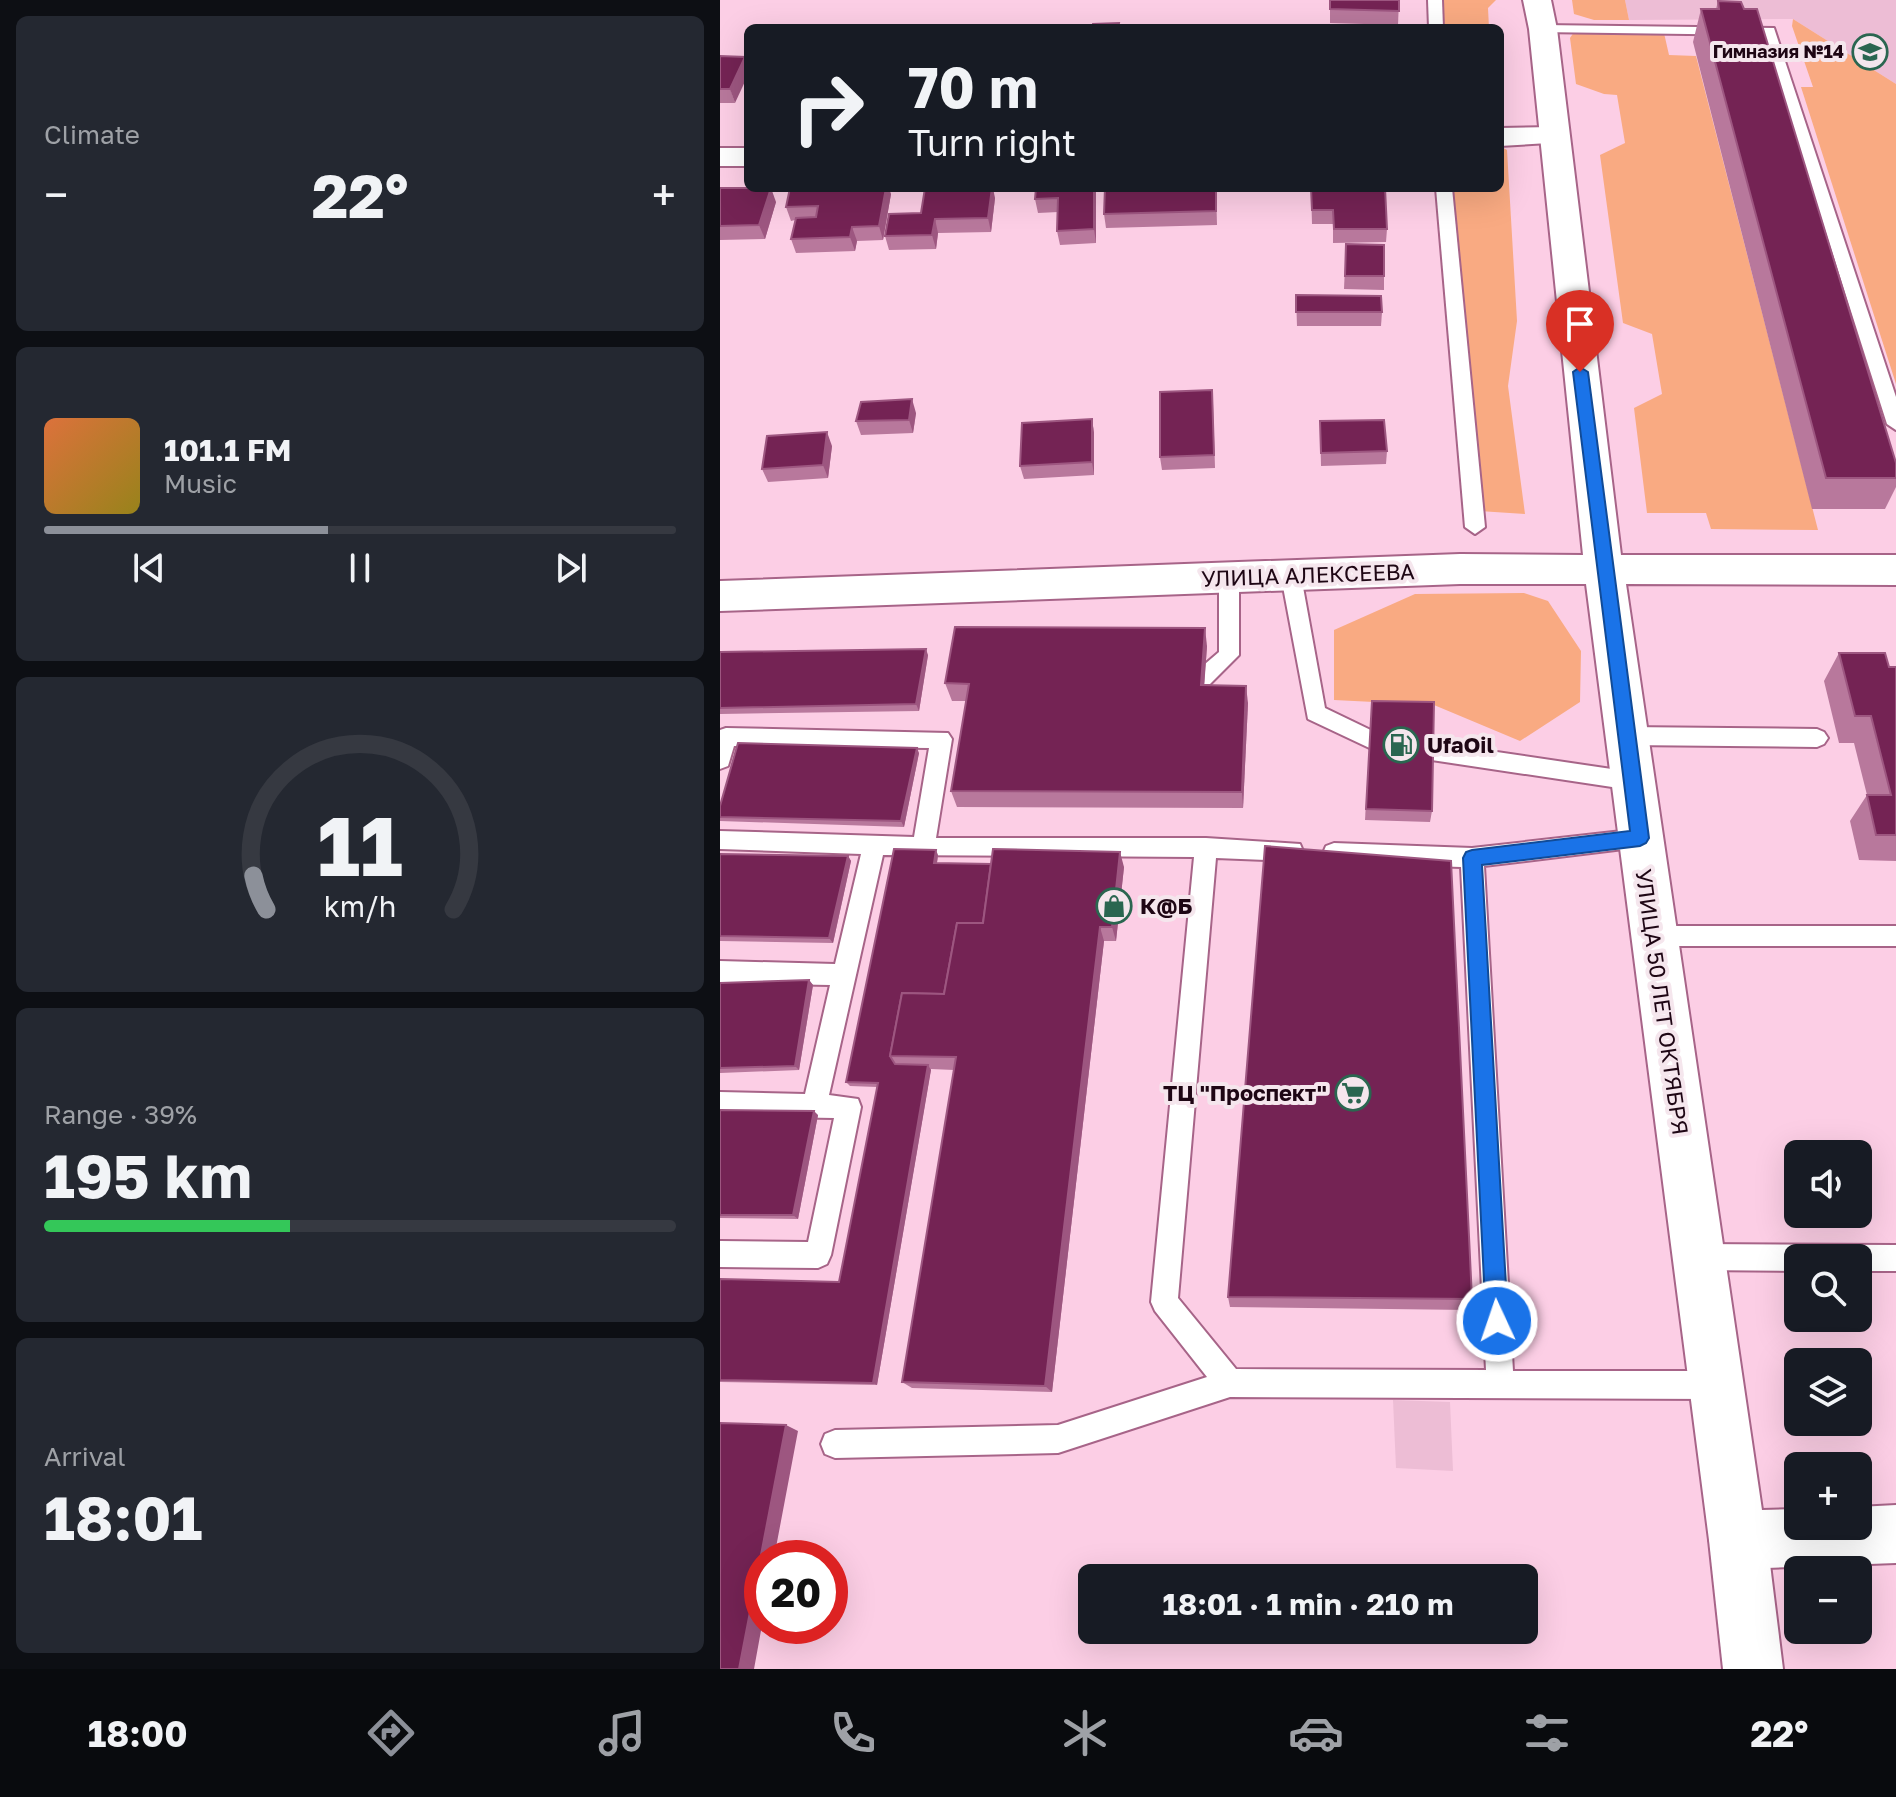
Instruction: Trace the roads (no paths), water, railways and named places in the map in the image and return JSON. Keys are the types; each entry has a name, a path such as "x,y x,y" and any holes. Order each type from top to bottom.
{"main road":[{"name":"УЛИЦА 50 ЛЕТ ОКТЯБРЯ","path":"1540,14 1604,570 1738,1540 1753,1669"},
{"path":"1504,137 1554,136"},
{"path":"720,157 744,157"},
{"name":"УЛИЦА АЛЕКСЕЕВА","path":"720,596 1460,569 1896,570"},
{"path":"1738,1540 1896,1534"}],"lane":[{"path":"1435,0 1436,24"},
{"path":"1540,14 1769,31 1896,424"},
{"path":"1444,192 1475,527"},
{"path":"1291,576 1315,713 1378,743 1629,759 1817,738"},
{"path":"1158,678 1203,678 1229,655 1229,578"},
{"path":"720,760 726,737 941,739 923,847"},
{"path":"720,840 923,847 1206,848 1472,858 1640,838"},
{"path":"814,1106 874,845"},
{"path":"1206,848 1164,1302 1230,1383"},
{"path":"1472,858 1500,1383"},
{"path":"1653,936 1896,936"},
{"path":"720,972 844,975"},
{"path":"720,1104 849,1107 818,1255 720,1254"},
{"path":"1697,1257 1896,1258"},
{"path":"835,1444 1058,1439 1230,1383 1715,1385"}],"place":[{"name":"Гимназия №14","path":"1870,52"},
{"name":"UfaOil","path":"1401,745"},
{"name":"К@Б","path":"1114,906"},
{"name":"ТЦ \"Проспект\"","path":"1353,1093"}]}
